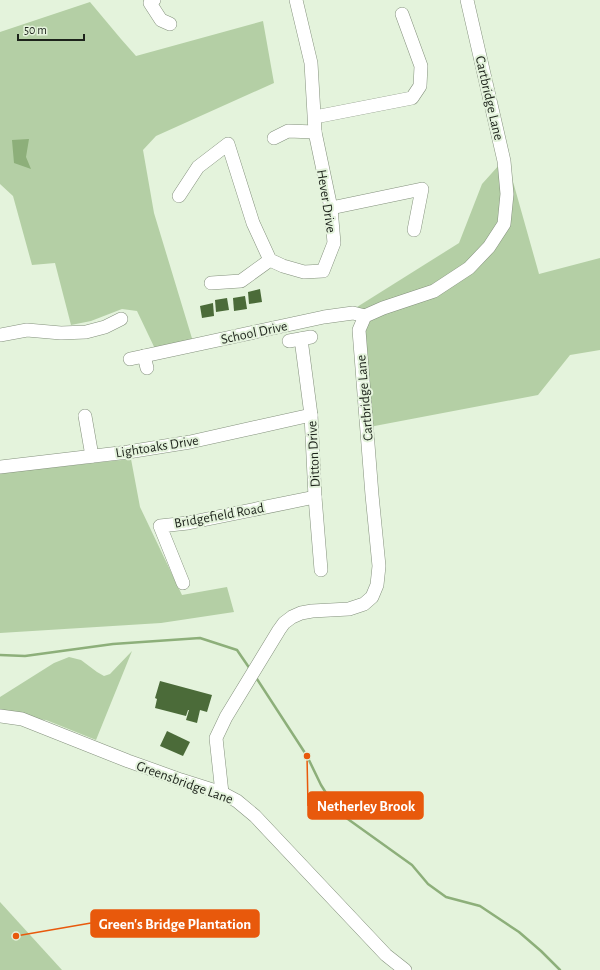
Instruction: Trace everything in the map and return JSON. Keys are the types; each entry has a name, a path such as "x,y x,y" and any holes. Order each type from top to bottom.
{"street":[{"path":"154,0 150,3 161,20 170,24"},
{"name":"Hever Drive","path":"270,260 282,266 304,272 323,271 334,243 331,208 315,132 311,63 296,0"},
{"name":"Cartbridge Lane","path":"222,793 216,738 284,623 301,613 349,609 360,606 372,597 377,585 379,566 359,330 365,316 383,308 434,291 469,268 489,247 504,224 507,194 504,161 467,0"},
{"path":"315,117 412,98 420,86 421,66 402,14"},
{"path":"274,138 288,131 315,132"},
{"path":"179,196 198,167 228,144 253,223 270,260 241,281 211,283"},
{"path":"331,208 422,189 414,230"},
{"name":"School Drive","path":"130,359 145,362 324,317 353,313 365,316"},
{"path":"0,335 27,330 61,333 86,332 105,327 121,319"},
{"name":"Ditton Drive","path":"300,339 311,415 315,497 321,570"},
{"name":"Lightoaks Drive","path":"0,467 190,442 311,415"},
{"path":"85,416 92,456"},
{"name":"Bridgefield Road","path":"183,583 160,526 188,523 315,497"},
{"name":"Greensbridge Lane","path":"0,716 22,719 128,761 222,793 237,801 255,816 386,955 405,970"}],"shaded area":[{"path":"90,2 136,56 263,21 274,83 156,136 143,150 154,213 194,345 157,353 137,311 122,309 91,321 71,325 55,263 32,265 13,196 0,184 0,32"},
{"path":"29,139 26,157 31,169 14,163 12,140"},
{"path":"500,164 510,171 539,274 600,258 600,350 570,355 538,395 364,428 357,307 459,243 482,184"},
{"path":"131,459 140,507 182,595 227,587 234,612 161,623 0,633 0,473"},
{"path":"132,651 96,740 46,720 0,716 0,697 54,663 69,657 81,660 104,676 110,674"},
{"path":"0,902 62,970 0,970"}],"building":[{"path":"260,289 262,302 249,304 248,292"},
{"path":"245,296 247,309 234,311 233,298"},
{"path":"227,298 229,310 216,312 215,300"},
{"path":"213,303 214,316 202,318 200,306"},
{"path":"160,681 212,695 207,712 200,710 197,723 186,720 189,710 186,716 155,708 157,699 155,698"},
{"path":"167,731 190,742 183,756 160,746"}],"waterway":[{"path":"0,655 25,656 113,644 200,638 237,650 250,669"},
{"path":"255,676 307,756 321,785 338,812 412,865 428,884 446,897 480,906 519,932 560,970"}],"place":[{"name":"Netherley Brook","path":"307,756"},
{"name":"Green's Bridge Plantation","path":"16,936"}]}
